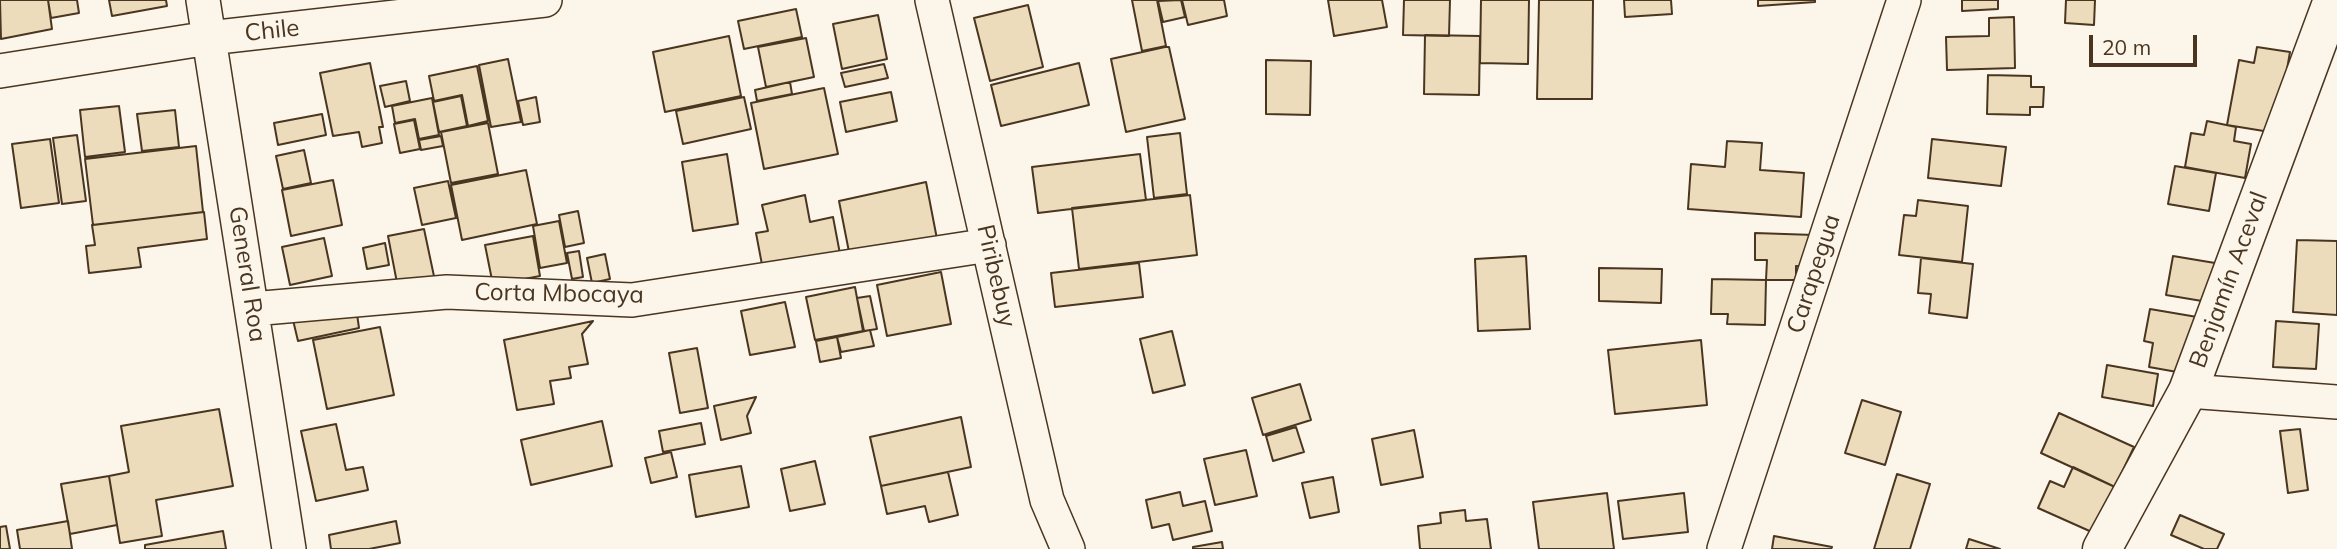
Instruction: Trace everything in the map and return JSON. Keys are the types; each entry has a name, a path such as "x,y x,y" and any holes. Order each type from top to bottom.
{"street":[{"name":"General Roa","path":"203,0 289,549"},
{"name":"Chile","path":"0,71 209,38 545,0"},
{"name":"Piribebuy","path":"932,0 1047,500 1068,549"},
{"name":"Carapegua","path":"1724,549 1904,0"},
{"name":"Benjamín Aceval","path":"2102,549 2188,391 2333,0"},
{"name":"Corta Mbocaya","path":"252,309 447,292 632,300 989,245"},
{"path":"2188,391 2337,402"}],"building":[{"path":"0,0 48,0 52,29 1,39"},
{"path":"48,0 77,0 79,13 51,18"},
{"path":"109,0 166,0 167,6 112,16"},
{"path":"1132,0 1157,0 1166,46 1142,51"},
{"path":"1181,0 1185,17 1163,22 1158,1"},
{"path":"1182,0 1224,0 1227,16 1188,25"},
{"path":"1328,0 1382,0 1387,27 1334,36"},
{"path":"1404,0 1450,0 1449,36 1403,35"},
{"path":"1481,0 1529,0 1528,64 1480,63"},
{"path":"1539,0 1593,0 1592,99 1537,99"},
{"path":"1624,0 1671,0 1672,14 1625,17"},
{"path":"1758,0 1815,0 1815,2 1758,6"},
{"path":"1962,0 1998,0 1998,9 1962,11"},
{"path":"2066,0 2095,0 2094,25 2065,23"},
{"path":"1028,5 1043,67 990,81 974,18"},
{"path":"796,9 802,37 744,49 738,21"},
{"path":"878,15 887,59 842,69 833,24"},
{"path":"2014,17 2015,68 1947,70 1946,37 1989,36 1989,18"},
{"path":"1425,35 1480,36 1479,95 1424,94"},
{"path":"729,36 741,96 665,112 653,52"},
{"path":"806,38 814,77 766,87 758,47"},
{"path":"1169,47 1185,119 1126,132 1111,59"},
{"path":"2257,47 2290,52 2276,133 2227,125 2239,60 2254,63"},
{"path":"508,59 521,122 491,127 479,65"},
{"path":"1266,60 1311,61 1310,115 1266,114"},
{"path":"370,63 383,127 379,127 382,143 362,147 359,132 333,136 320,73"},
{"path":"1079,63 1089,105 1001,126 991,85"},
{"path":"884,64 888,78 845,87 841,73"},
{"path":"477,66 488,121 468,126 462,95 434,101 429,76"},
{"path":"1988,75 2031,76 2031,87 2044,87 2043,107 2030,107 2030,115 1987,114"},
{"path":"406,81 410,101 385,107 380,86"},
{"path":"790,82 792,94 757,101 755,90"},
{"path":"824,88 838,154 764,169 751,103"},
{"path":"891,92 897,121 846,132 840,102"},
{"path":"461,96 467,126 439,132 433,102"},
{"path":"536,97 540,122 523,125 518,101"},
{"path":"744,97 751,129 683,144 676,111"},
{"path":"432,98 439,135 419,139 415,119 395,123 392,106"},
{"path":"119,106 125,152 85,157 80,110"},
{"path":"175,110 179,147 142,151 137,114"},
{"path":"322,114 326,135 278,145 274,123"},
{"path":"414,120 420,149 400,153 394,124"},
{"path":"2207,121 2236,127 2234,141 2251,144 2245,178 2185,167 2191,133 2204,135"},
{"path":"488,123 498,174 451,183 441,132"},
{"path":"1180,133 1187,194 1154,198 1147,137"},
{"path":"77,135 86,201 62,204 53,138"},
{"path":"441,136 443,146 421,150 419,140"},
{"path":"50,139 59,203 21,208 12,144"},
{"path":"1932,139 2006,147 2001,186 1928,178"},
{"path":"1727,141 1762,143 1760,170 1804,173 1801,217 1688,209 1691,164 1725,167"},
{"path":"196,146 203,212 93,225 85,159"},
{"path":"304,150 311,183 283,189 276,156"},
{"path":"727,154 738,224 693,231 682,162"},
{"path":"1140,154 1146,200 1038,213 1032,167"},
{"path":"2175,166 2216,173 2209,211 2168,204"},
{"path":"526,170 537,224 462,240 451,185"},
{"path":"333,180 342,225 291,236 282,190"},
{"path":"448,181 456,218 422,225 414,188"},
{"path":"926,182 937,239 850,257 839,201"},
{"path":"805,195 810,222 833,217 840,254 763,270 756,233 768,231 762,205"},
{"path":"1190,195 1197,255 1079,269 1072,208"},
{"path":"1918,200 1968,206 1962,262 1899,255 1904,215 1916,216"},
{"path":"578,211 584,243 565,247 559,215"},
{"path":"204,212 207,239 138,248 141,267 89,273 86,246 95,245 92,225"},
{"path":"559,221 567,263 540,268 533,226"},
{"path":"424,229 435,281 398,288 388,236"},
{"path":"1755,233 1814,235 1814,267 1796,266 1796,280 1766,280 1767,260 1755,260"},
{"path":"533,236 540,276 493,285 485,245"},
{"path":"324,238 332,276 290,285 282,247"},
{"path":"2297,240 2337,241 2337,315 2293,312"},
{"path":"385,243 389,265 367,269 363,248"},
{"path":"579,251 583,277 572,279 567,253"},
{"path":"605,254 610,279 592,283 587,258"},
{"path":"1526,256 1530,329 1478,331 1475,259"},
{"path":"2173,256 2221,264 2214,303 2166,295"},
{"path":"1921,258 1973,264 1967,318 1929,313 1931,294 1918,293"},
{"path":"1139,263 1143,297 1055,307 1051,273"},
{"path":"1599,268 1662,269 1661,303 1599,301"},
{"path":"941,272 951,324 887,336 877,285"},
{"path":"1712,279 1766,280 1765,325 1727,324 1728,314 1711,314"},
{"path":"855,287 863,331 815,340 806,297"},
{"path":"870,296 877,329 864,331 857,298"},
{"path":"785,302 795,347 750,355 741,311"},
{"path":"356,307 359,328 298,341 293,320"},
{"path":"2150,309 2203,318 2194,375 2149,367 2153,343 2144,341"},
{"path":"593,321 582,334 588,364 569,367 571,378 550,381 554,404 517,410 504,340"},
{"path":"2276,321 2319,324 2316,369 2273,367"},
{"path":"380,327 394,395 327,409 313,340"},
{"path":"870,330 874,346 841,352 837,337"},
{"path":"1172,331 1185,385 1153,393 1140,339"},
{"path":"837,337 841,358 820,362 816,341"},
{"path":"1701,340 1707,405 1615,414 1608,350"},
{"path":"697,348 708,408 680,413 669,353"},
{"path":"2107,365 2158,374 2153,406 2102,397"},
{"path":"1300,384 1311,420 1263,435 1252,398"},
{"path":"756,397 747,416 751,433 721,440 714,406"},
{"path":"1862,400 1901,412 1885,465 1845,453"},
{"path":"219,409 233,486 156,500 162,536 120,543 109,476 129,472 121,426"},
{"path":"2059,413 2134,447 2115,487 2041,453"},
{"path":"961,417 971,467 881,486 870,437"},
{"path":"602,421 612,466 531,485 521,440"},
{"path":"701,423 705,444 663,452 659,431"},
{"path":"336,424 346,470 363,467 368,490 316,501 301,431"},
{"path":"1296,427 1304,452 1273,461 1266,436"},
{"path":"2300,429 2308,490 2288,493 2280,431"},
{"path":"1414,430 1423,477 1381,485 1372,439"},
{"path":"1246,450 1257,496 1215,505 1204,459"},
{"path":"671,452 677,477 651,483 645,458"},
{"path":"815,461 825,504 790,511 781,469"},
{"path":"741,466 749,507 696,517 689,475"},
{"path":"2073,467 2115,487 2094,533 2038,508 2050,481 2064,487"},
{"path":"948,472 958,515 929,522 925,506 887,514 881,486"},
{"path":"1897,474 1930,484 1910,549 1874,549"},
{"path":"109,476 117,525 70,534 61,484"},
{"path":"1333,477 1339,512 1310,518 1302,483"},
{"path":"1180,492 1183,506 1205,501 1212,531 1173,540 1169,524 1152,528 1146,500"},
{"path":"1607,493 1614,549 1539,549 1533,502"},
{"path":"1684,493 1688,532 1623,539 1618,501"},
{"path":"1465,510 1466,521 1487,519 1491,549 1420,549 1418,526 1441,523 1440,513"},
{"path":"2180,515 2224,534 2217,549 2204,549 2171,535"},
{"path":"68,521 72,549 20,549 17,530"},
{"path":"396,521 400,543 369,549 331,549 329,535"},
{"path":"6,526 10,549 0,549 0,527"},
{"path":"223,531 226,549 145,549 145,545"},
{"path":"1774,536 1832,547 1772,549"},
{"path":"1969,539 2000,549 1966,549"},
{"path":"1222,542 1223,549 1193,549 1193,547"}]}
